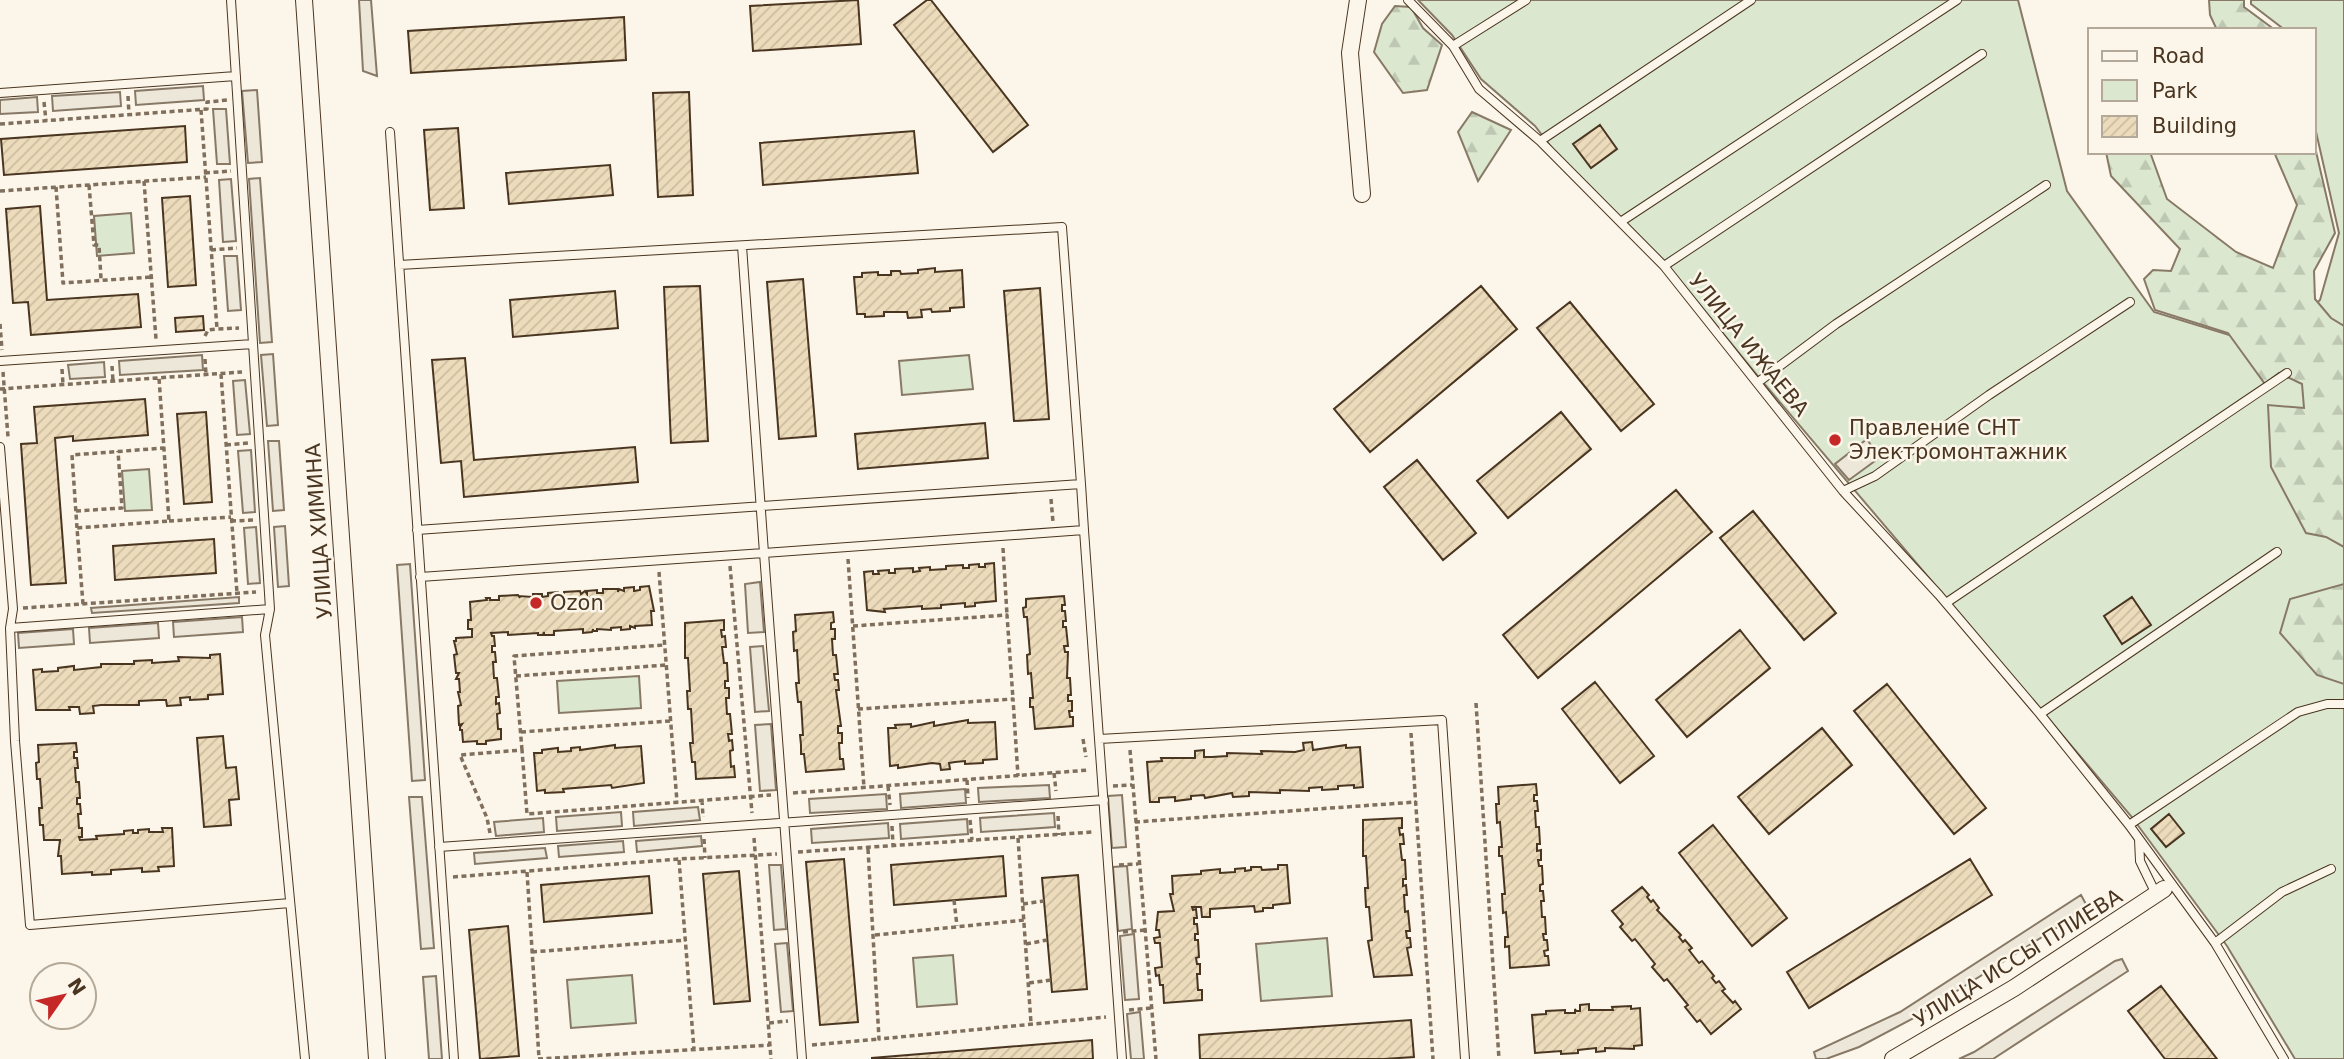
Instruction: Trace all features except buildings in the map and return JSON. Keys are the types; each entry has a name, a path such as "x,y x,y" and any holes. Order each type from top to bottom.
{"street":[{"name":"УЛИЦА ХИМИНА","path":"303,0 377,1059"},
{"path":"1358,0 1350,53 1362,194"},
{"name":"УЛИЦА ИССЫ ПЛИЕВА","path":"1893,1059 2014,988 2160,892"}],"lane":[{"path":"231,0 270,609 265,635 305,1059"},
{"name":"УЛИЦА ИЖАЕВА","path":"1408,0 1453,46 1479,89 1541,141 1664,267 1843,491 1946,603 2040,714 2129,825 2215,943 2284,1059"},
{"path":"1453,46 1526,0"},
{"path":"1541,141 1751,0"},
{"path":"1622,221 1957,0"},
{"path":"1664,267 1982,54"},
{"path":"0,93 236,76"},
{"path":"390,132 454,1059"},
{"path":"1757,383 1836,324 2046,185"},
{"path":"399,265 1062,228 1122,1059"},
{"path":"742,246 802,1059"},
{"path":"1843,491 1875,476 1989,395 2130,302"},
{"path":"1,361 253,344"},
{"path":"1946,603 2287,373"},
{"path":"0,447 13,609 10,628 15,741 30,925 290,903"},
{"path":"417,530 1081,484"},
{"path":"420,576 1084,530"},
{"path":"2040,714 2277,552"},
{"path":"10,628 270,609"},
{"path":"2129,825 2298,712 2327,704 2344,704"},
{"path":"1099,739 1443,720 1465,1059"},
{"path":"439,847 1104,800"},
{"path":"2139,839 2140,861 2160,892"},
{"path":"2215,943 2281,892 2331,869"}],"path":[{"path":"127,84 129,115"},
{"path":"43,90 46,121"},
{"path":"0,124 201,110 207,109 207,102 237,100"},
{"path":"201,110 217,329 252,327"},
{"path":"0,191 242,171"},
{"path":"144,181 156,341"},
{"path":"89,185 94,245 99,245 101,280"},
{"path":"56,187 63,283 151,277"},
{"path":"211,250 247,247"},
{"path":"0,324 1,361"},
{"path":"0,389 255,371"},
{"path":"220,374 237,593"},
{"path":"159,378 169,521"},
{"path":"226,445 259,442"},
{"path":"83,604 72,454 164,448"},
{"path":"76,511 121,508 118,451"},
{"path":"1050,486 1054,532"},
{"path":"77,528 169,521 264,519"},
{"path":"1002,536 1018,776"},
{"path":"847,547 864,788"},
{"path":"729,555 771,1059"},
{"path":"658,560 677,802"},
{"path":"13,609 269,591"},
{"path":"853,626 1007,615"},
{"path":"664,645 514,656 527,814 1101,769"},
{"path":"516,676 666,665"},
{"path":"858,709 1013,699"},
{"path":"1476,703 1499,1059"},
{"path":"521,732 670,721"},
{"path":"1411,722 1433,1059"},
{"path":"1129,738 1156,1059"},
{"path":"493,843 487,818 460,755 522,750"},
{"path":"1054,773 1059,835"},
{"path":"1103,787 1132,785"},
{"path":"1135,822 1416,802"},
{"path":"449,877 1093,832"},
{"path":"1018,838 1031,1023"},
{"path":"868,849 879,1039"},
{"path":"679,859 694,1050"},
{"path":"1108,866 1138,864"},
{"path":"527,872 539,1059 770,1045"},
{"path":"954,900 957,926"},
{"path":"1023,904 1044,901"},
{"path":"875,935 1025,920"},
{"path":"1113,933 1145,930"},
{"path":"532,952 686,940"},
{"path":"1026,944 1048,940"},
{"path":"1028,983 1051,981"},
{"path":"1119,1011 1151,1008"},
{"path":"809,1045 1106,1017"},
{"path":"769,1023 799,1020"}],"green space":[{"path":"1418,0 2018,0 2067,191 2154,312 2268,347 2320,300 2339,233 2316,132 2316,28 2282,28 2251,4 2251,0 2344,0 2344,1059 2295,1059 2227,946 2131,816 1756,374 1664,261 1555,152 1535,126 1481,79 1452,35"},
{"path":"2209,0 2244,0 2244,7 2272,28 2216,28 2210,15"},
{"path":"1395,6 1411,7 1423,28 1442,45 1427,90 1403,93 1374,52 1382,24"},
{"path":"1472,112 1511,130 1478,181 1458,132"},
{"path":"2316,152 2335,233 2314,271 2315,299 2331,318 2344,326 2344,547 2326,537 2306,533 2271,467 2268,405 2304,408 2302,384 2279,373 2265,384 2228,333 2155,310 2144,279 2153,270 2171,271 2180,249 2111,176 2106,154 2151,154 2167,199 2236,252 2273,268 2297,205 2275,154 2316,154"},
{"path":"131,213 134,253 97,256 94,216"},
{"path":"969,355 973,389 902,395 899,361"},
{"path":"149,469 152,510 125,511 122,471"},
{"path":"2344,584 2344,684 2317,675 2280,633 2290,599"},
{"path":"639,676 641,708 559,713 557,681"},
{"path":"1327,938 1332,996 1261,1001 1256,944"},
{"path":"953,955 957,1004 917,1007 913,958"},
{"path":"632,975 636,1023 571,1028 567,980"}],"shaded area":[{"path":"359,0 371,0 377,76 363,71"},
{"path":"203,86 204,100 136,105 135,91"},
{"path":"257,90 262,162 248,163 242,91"},
{"path":"120,92 121,106 53,111 52,96"},
{"path":"37,97 38,112 0,114 0,100"},
{"path":"213,109 226,109 230,164 217,164"},
{"path":"260,178 272,342 260,343 249,179"},
{"path":"231,179 236,241 223,242 219,180"},
{"path":"224,256 237,256 241,310 228,311"},
{"path":"273,354 278,425 267,426 261,355"},
{"path":"202,355 203,370 120,375 119,361"},
{"path":"104,362 105,377 70,379 68,365"},
{"path":"245,380 250,434 237,435 233,381"},
{"path":"1867,439 1879,458 1849,480 1835,464"},
{"path":"268,441 279,441 284,510 273,511"},
{"path":"251,450 255,512 243,513 238,451"},
{"path":"285,526 289,586 278,587 274,527"},
{"path":"256,527 260,583 248,584 244,528"},
{"path":"410,564 425,780 412,781 397,565"},
{"path":"760,582 764,632 748,633 745,584"},
{"path":"239,597 239,603 92,613 91,608"},
{"path":"242,617 243,632 174,637 173,622"},
{"path":"158,623 159,638 90,643 89,628"},
{"path":"73,629 74,644 19,648 18,633"},
{"path":"763,646 769,711 755,712 750,647"},
{"path":"771,724 776,790 760,791 755,725"},
{"path":"1049,785 1050,798 979,802 978,788"},
{"path":"965,789 966,803 901,808 900,794"},
{"path":"886,794 887,809 810,813 809,799"},
{"path":"1122,795 1126,847 1112,848 1108,796"},
{"path":"409,797 422,797 434,948 421,949"},
{"path":"698,807 700,820 634,826 633,812"},
{"path":"621,812 622,826 557,831 556,817"},
{"path":"1054,813 1055,827 981,832 980,818"},
{"path":"543,818 544,832 496,836 494,822"},
{"path":"967,819 968,834 901,839 900,824"},
{"path":"888,823 889,838 812,843 811,829"},
{"path":"701,836 702,846 637,852 636,841"},
{"path":"623,841 624,852 559,857 558,846"},
{"path":"545,848 547,858 475,864 474,853"},
{"path":"769,865 781,865 786,929 774,930"},
{"path":"1127,866 1132,929 1118,931 1113,867"},
{"path":"2081,895 2088,908 1914,1018 1859,1047 1826,1059 1816,1059 1814,1052 1900,1012"},
{"path":"1134,934 1139,999 1125,1000 1120,936"},
{"path":"787,943 793,1011 781,1012 775,944"},
{"path":"2122,959 2128,971 1993,1059 1959,1059 2115,961"},
{"path":"436,976 442,1059 429,1059 423,977"},
{"path":"1140,1012 1144,1059 1131,1059 1127,1014"}],"place":[{"name":"Правление СНТ Электромонтажник","path":"1835,440"},
{"name":"Ozon","path":"536,603"}]}
